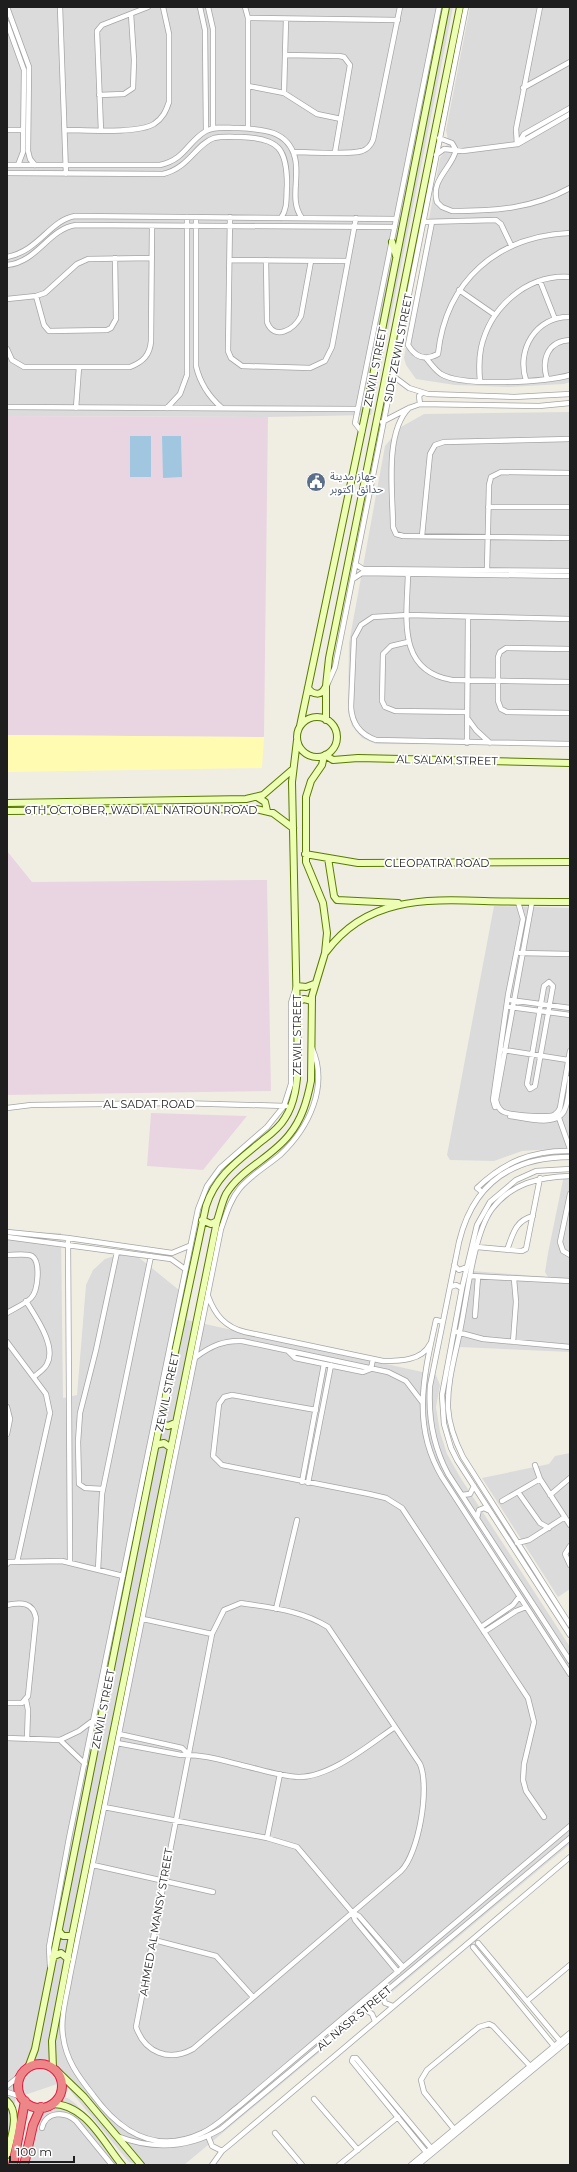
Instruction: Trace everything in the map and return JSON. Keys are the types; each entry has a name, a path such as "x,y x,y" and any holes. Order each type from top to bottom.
{"highway":[{"path":"13,2165 23,2099 19,2085 25,2071 38,2064 54,2069 61,2079 62,2088 59,2097 52,2104 41,2107 32,2106 23,2099"},
{"path":"24,2165 32,2127 41,2107"}],"main road":[{"name":"ZEWIL STREET","path":"300,726 362,432 446,7"},
{"name":"ZEWIL STREET","path":"326,720 326,686 329,658 403,286 411,264 460,7"},
{"path":"392,242 397,257"},
{"path":"391,285 397,288 403,286"},
{"path":"388,302 396,300 400,302"},
{"path":"363,490 371,491"},
{"path":"308,688 312,693 317,694 322,692 326,686"},
{"path":"312,718 326,720 334,728 336,740 330,751 325,755 315,757 307,754 300,748 297,740 300,726 312,718"},
{"name":"ZEWIL STREET","path":"25,2071 35,2049 50,1966 59,1931 77,1839 111,1651 139,1512 156,1445 199,1239 205,1198 231,1165 274,1131 285,1119 291,1106 298,1065 292,770 297,740"},
{"name":"ZEWIL STREET","path":"54,2069 52,2041 72,1936 106,1782 168,1473 184,1378 212,1240 218,1229 217,1220 226,1194 234,1184 289,1136 296,1126 306,1105 311,1081 312,1001 314,984 325,953 327,933 326,913 308,869 305,854 306,797 311,781 322,765 325,755"},
{"name":"AL SALAM STREET","path":"325,755 335,760 358,758 570,763"},
{"name":"6TH OCTOBER, WADI AL NATROUN ROAD","path":"7,803 246,799 257,797 270,789 292,770"},
{"path":"293,798 298,794 306,797"},
{"path":"257,797 265,802 267,811"},
{"name":"6TH OCTOBER, WADI AL NATROUN ROAD","path":"7,811 245,809 267,811 293,828"},
{"name":"CLEOPATRA ROAD","path":"305,854 348,862 371,863 570,862"},
{"path":"328,858 333,894 337,900 401,904 453,901 570,902"},
{"path":"325,953 341,934 361,919 381,910 401,904"},
{"path":"297,986 306,987 314,984"},
{"path":"297,1002 304,1000 312,1001"},
{"path":"273,1150 279,1156"},
{"path":"227,1160 231,1165"},
{"path":"202,1220 211,1224 217,1220"},
{"path":"199,1239 206,1237 212,1240"},
{"path":"184,1378 191,1380"},
{"path":"160,1423 168,1426 176,1423"},
{"path":"156,1445 164,1443 171,1448"},
{"path":"69,1838 77,1839"},
{"path":"59,1931 63,1936 72,1936"},
{"path":"52,1957 61,1953 68,1959"},
{"path":"54,2069 84,2097 141,2165"},
{"path":"7,2101 13,2109 14,2118 7,2155"},
{"path":"52,2104 63,2105 79,2112 122,2165"},
{"path":"112,2130 118,2124"}],"street":[{"path":"7,7 29,63 28,151 30,159 35,165"},
{"path":"60,7 66,174"},
{"path":"101,131 97,31 102,25 148,7"},
{"path":"65,130 101,131 148,126 161,119 170,102 170,44 168,23 163,7"},
{"path":"200,7 206,30 206,131"},
{"path":"208,7 213,34 213,128"},
{"path":"245,7 248,18 248,128"},
{"path":"293,152 362,151 370,145 373,140 400,7"},
{"path":"362,432 355,423 439,7"},
{"name":"SIDE ZEWIL STREET","path":"326,686 331,679 335,667 393,376 411,264 423,222 466,7"},
{"path":"518,144 516,129 540,7"},
{"path":"99,95 124,94 133,88 134,60 130,14"},
{"path":"248,18 398,20"},
{"path":"284,93 286,18"},
{"path":"7,25 24,70 22,156 18,165"},
{"path":"285,55 339,56 348,60 351,70 335,152"},
{"path":"524,88 570,62"},
{"path":"248,86 284,93 317,114 341,119"},
{"path":"518,144 524,134 570,108"},
{"path":"435,156 444,149 469,150 518,144 570,114"},
{"path":"7,165 160,165 175,160 206,131 213,128 263,129 275,133 286,141 293,152 296,164 296,204 302,218"},
{"path":"7,130 23,130"},
{"path":"7,173 162,174 170,172 184,164 210,140 222,137 257,138 273,144 286,160 286,205 281,218"},
{"path":"439,138 452,143 456,150"},
{"path":"456,150 453,158 440,176 436,194 439,204 448,210 512,209 551,198 570,188"},
{"path":"7,257 20,254 32,248 60,222 70,217 396,219"},
{"path":"167,408 180,394 187,375 187,217"},
{"path":"196,217 196,366 198,375 208,394 222,408"},
{"path":"230,217 228,351 231,358 242,366 310,368 325,361 330,355 356,218"},
{"path":"423,222 496,220 501,224 511,245"},
{"path":"432,222 408,345 412,352 419,357 426,358 438,354 444,321 459,290 482,264 511,245 530,238 550,234 570,233"},
{"path":"7,266 20,263 32,257 60,231 70,226 394,227"},
{"path":"7,349 12,360 24,367 130,367 143,360 148,355 151,341 152,226"},
{"path":"7,299 36,296 52,289 82,261 95,258 152,258"},
{"path":"36,296 42,322 49,331 107,330 111,328 116,319 115,258"},
{"path":"230,260 348,261"},
{"path":"266,260 266,322 272,330 276,332 289,330 298,322 301,316 311,260"},
{"path":"480,381 481,348 486,331 495,315 519,291 540,281 570,277"},
{"path":"540,281 555,319"},
{"path":"459,290 495,315"},
{"path":"526,380 522,362 529,340 545,324 555,319 570,317"},
{"path":"547,379 544,364 546,354 553,345 562,340 570,340"},
{"path":"426,358 436,369 446,376 480,381 547,379 570,375"},
{"path":"76,408 79,367"},
{"path":"393,376 403,385 422,393 514,397 570,394"},
{"path":"420,404 419,400 422,393"},
{"path":"375,425 420,404 539,406 570,403"},
{"path":"7,407 358,409"},
{"path":"409,408 400,420 394,441 393,527 396,534 401,536 570,538"},
{"path":"422,536 429,457 435,445 444,442 570,438"},
{"path":"487,570 489,481 497,473 570,473"},
{"path":"488,507 570,507"},
{"path":"355,564 361,569 570,576"},
{"path":"353,579 362,573 408,574 487,570 510,573 570,571"},
{"path":"408,574 408,642 417,661 428,670 447,679 570,682"},
{"path":"570,619 468,618 408,615 373,617 365,622 356,633 352,643 351,694 352,713 355,723 366,736 376,740 570,744"},
{"path":"467,743 468,618"},
{"path":"408,642 391,646 383,654 382,701 385,707 391,711 467,715"},
{"path":"570,649 504,649 498,657 498,704 504,712 570,714"},
{"path":"467,715 476,730 490,743"},
{"path":"518,902 523,920 519,953"},
{"path":"532,902 519,953 510,1000 495,1100 496,1107 504,1114 555,1118 567,1103 568,1060 570,1052"},
{"path":"519,953 570,954"},
{"path":"549,982 552,986 550,1006 534,1086 530,1090 527,1086 532,1054 544,986 549,982"},
{"path":"50,1966 49,1947 69,1838 94,1719 111,1651 123,1576 139,1512 189,1246 212,1179 227,1160 267,1127 284,1106 291,1084 291,1003 297,986"},
{"path":"510,1000 570,1008"},
{"path":"509,1006 570,1015"},
{"path":"501,1062 504,1050 505,1034"},
{"path":"311,1047 318,1068 319,1080 314,1102 303,1126 279,1156 240,1188 218,1229 208,1295 196,1357 168,1473 143,1619 130,1662 118,1743 106,1782 104,1807 70,1976 63,2035 69,2062 95,2098 118,2124 128,2131 150,2139 169,2141 192,2138 221,2121 570,1826"},
{"path":"504,1050 568,1060"},
{"path":"563,1109 562,1102 568,1081"},
{"path":"562,1102 567,1103"},
{"name":"AL SADAT ROAD","path":"7,1108 31,1105 170,1103 291,1106"},
{"path":"482,1192 477,1188 489,1177 516,1160 546,1152 570,1150 555,1118"},
{"path":"570,1157 540,1159 518,1165 499,1177 482,1192 465,1221 454,1264 430,1386 429,1406 431,1427 436,1447 448,1474 570,1661"},
{"path":"570,1169 536,1171 516,1180 490,1202 477,1225 462,1288 442,1395 443,1422 451,1448 489,1511 570,1635"},
{"path":"570,1176 540,1178 516,1187 502,1197 484,1221 477,1247 448,1395 453,1433 462,1457 570,1625"},
{"path":"477,1247 524,1251 526,1249 540,1178"},
{"path":"570,1194 560,1242 564,1252 570,1255"},
{"path":"507,1250 517,1225 523,1219 533,1216"},
{"path":"7,1232 68,1238 172,1253 189,1246"},
{"path":"7,1237 170,1259 185,1269"},
{"path":"68,1238 70,1562"},
{"path":"103,1489 85,1488 79,1484 78,1431 82,1404 96,1350 117,1252"},
{"path":"170,1259 172,1253"},
{"path":"7,1255 29,1255 36,1262 36,1290 32,1297 26,1302 7,1313"},
{"path":"98,1570 103,1489 151,1256"},
{"path":"454,1264 461,1270 467,1266"},
{"path":"471,1276 570,1281"},
{"path":"475,1316 478,1277"},
{"path":"513,1342 516,1302 514,1279"},
{"path":"450,1288 456,1284 462,1288"},
{"path":"208,1295 215,1312 223,1321 233,1328 245,1332 373,1359 392,1361 417,1357 423,1353 432,1341"},
{"path":"26,1302 44,1330 49,1355 47,1364 34,1377"},
{"path":"443,1322 436,1320 422,1402 423,1423 429,1450 442,1477 570,1674"},
{"path":"242,1341 242,1336 245,1332"},
{"path":"453,1332 483,1339 570,1347"},
{"path":"196,1357 218,1344 242,1341 388,1372 406,1381 422,1402"},
{"path":"7,1342 46,1394 50,1413 17,1562"},
{"path":"288,1351 296,1358 363,1372 371,1369"},
{"path":"371,1369 373,1359"},
{"path":"302,1482 324,1364"},
{"path":"308,1483 331,1365"},
{"path":"316,1410 232,1395 224,1397 219,1404 212,1452 218,1463 302,1482 386,1498 402,1508 528,1698 532,1709 533,1730 524,1764 523,1780 528,1795 544,1816"},
{"path":"7,1408 7,1434"},
{"path":"429,1450 436,1447"},
{"path":"535,1465 540,1479 570,1525"},
{"path":"550,1495 570,1478"},
{"path":"502,1501 540,1479"},
{"path":"462,1496 470,1494 474,1486"},
{"path":"518,1492 540,1523 549,1528"},
{"path":"476,1518 479,1510 486,1508 489,1511"},
{"path":"517,1543 540,1534 565,1517"},
{"path":"276,1609 297,1520"},
{"path":"540,1523 540,1534"},
{"path":"507,1538 512,1535"},
{"path":"570,1546 566,1554 570,1565"},
{"path":"495,1560 501,1556"},
{"path":"8,1562 43,1560 70,1562 123,1576"},
{"path":"480,1627 513,1605 519,1597"},
{"path":"7,1605 23,1603 28,1605 35,1613 29,1691 26,1700 28,1710 27,1739"},
{"name":"AHMED AL MANSY STREET","path":"241,1603 276,1609 306,1615 328,1627 420,1764 425,1789 415,1846 409,1861 401,1872 352,1912 253,1998 185,2053 167,2056 153,2051 144,2043 136,2027 212,1634 220,1615 231,1605 241,1603"},
{"path":"484,1632 516,1610 526,1607"},
{"path":"143,1619 212,1634"},
{"path":"7,1703 18,1704 26,1700"},
{"path":"7,1738 60,1740 79,1731 94,1719"},
{"path":"118,1743 181,1755 188,1754 298,1777 314,1775 331,1768 395,1726"},
{"path":"119,1734 182,1748 188,1754"},
{"path":"60,1740 85,1764"},
{"path":"268,1838 280,1774"},
{"path":"104,1807 289,1843 303,1851 352,1912 358,1924 398,1972"},
{"name":"AL NASR STREET","path":"117,2136 146,2145 166,2146 193,2142 208,2136 229,2123 570,1838"},
{"name":"AL NASR STREET","path":"212,2165 222,2151 570,1857"},
{"path":"93,1865 213,1892"},
{"path":"502,1884 507,1890"},
{"path":"352,1912 359,1916 403,1967"},
{"path":"154,1940 216,1956 253,1998"},
{"path":"478,1943 560,2041"},
{"path":"429,1946 434,1952"},
{"path":"473,1947 554,2046"},
{"path":"527,2002 570,1965"},
{"path":"500,1980 505,1975"},
{"path":"382,1994 385,2002 393,2006"},
{"path":"365,2009 372,2014 375,2021"},
{"path":"536,2024 542,2019"},
{"path":"454,2129 424,2092 421,2080 427,2070 479,2027 489,2024 493,2026 530,2066"},
{"path":"418,2165 530,2066 570,2033"},
{"path":"411,2165 454,2129 570,2039"},
{"path":"310,2046 315,2051"},
{"path":"7,2086 25,2071"},
{"path":"426,2152 368,2076 431,2148"},
{"path":"7,2092 23,2099"},
{"path":"314,2099 358,2150"},
{"path":"42,2128 45,2121 54,2115 61,2114 69,2116 79,2125 112,2165"},
{"path":"339,2165 398,2117"},
{"path":"412,2134 416,2130"},
{"path":"275,2133 302,2165"},
{"path":"208,2136 212,2146 222,2151"}],"shaded area":[{"path":"7,7 453,7 371,415 268,417 7,416"},
{"path":"470,7 570,7 570,382 564,384 508,387 455,385 416,379 406,365 404,358 440,158 445,151 448,140 446,130"},
{"path":"570,412 570,745 376,744 362,738 352,726 348,712 349,643 385,446 401,427 424,414"},
{"path":"7,416 268,417 264,737 7,735"},
{"path":"7,851 32,882 267,880 271,1091 7,1095"},
{"path":"494,906 570,908 570,1148 522,1151 494,1161 450,1160 447,1155"},
{"path":"151,1113 247,1116 203,1170 147,1166"},
{"path":"570,1177 570,1352 459,1347 473,1271 548,1277 545,1272 563,1178"},
{"path":"7,1232 61,1233 63,1398 77,1395 86,1285 93,1270 105,1259 121,1254 137,1256 190,1299 187,1320 436,1375 440,1385 436,1407 440,1432 447,1454 460,1477 570,1647 570,1844 184,2165 138,2165 129,2162 63,2082 16,2098 7,2138"},
{"path":"570,1453 570,1589 558,1597 482,1478 549,1464 555,1456"},
{"path":"68,2098 76,2104 127,2165 24,2165 41,2105 51,2099"}],"sand":[{"path":"7,735 264,737 262,768 7,772"}],"water":[{"path":"130,436 151,436 151,477 130,477"},
{"path":"162,436 181,436 182,477 163,478"}],"place":[{"name":"جهاز مدينة حدائق اكتوبر","path":"316,482"}]}
